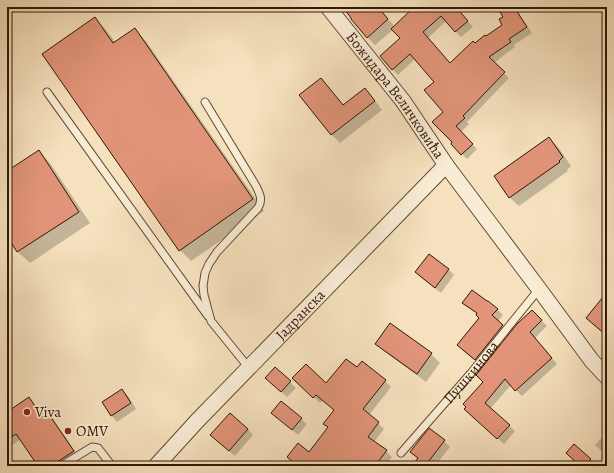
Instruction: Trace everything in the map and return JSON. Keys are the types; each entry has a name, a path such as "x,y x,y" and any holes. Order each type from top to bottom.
{"street":[{"name":"Божидара Величковића","path":"328,7 403,101 446,165"},
{"path":"446,165 592,361 607,377"},
{"name":"Јадранска","path":"156,466 197,421 446,165"}],"lane":[{"path":"47,92 211,321 249,368"},
{"path":"205,102 256,186 261,199 258,208 217,252 205,273 203,286 204,295 211,321"},
{"name":"Пушкинова","path":"401,454 471,372 539,288"},
{"path":"61,466 92,447 98,448 112,466"}],"building":[{"path":"343,7 378,7 388,19 367,38"},
{"path":"414,7 456,7 468,21 455,32 441,16 423,32 450,63 473,41 475,43 502,25 499,19 503,17 497,7 514,7 527,27 509,39 511,42 489,57 505,72 463,116 465,118 456,126 473,144 461,155 451,144 452,142 432,122 443,112 424,90 434,82 410,54 392,70 380,56 400,38 391,29"},
{"path":"95,17 113,43 135,28 253,199 179,251 42,54"},
{"path":"321,78 343,105 365,88 375,101 331,135 299,95"},
{"path":"549,137 563,157 559,161 560,162 509,198 494,176"},
{"path":"39,150 79,212 17,252 7,236 7,171"},
{"path":"429,254 449,269 435,288 415,272"},
{"path":"472,290 498,309 492,315 503,325 475,360 457,345 479,318 476,315 477,313 462,303"},
{"path":"607,292 607,336 586,318"},
{"path":"532,310 542,320 530,332 552,358 515,391 505,379 485,403 510,425 497,439 464,409 466,407 463,404 483,382 476,375 517,324"},
{"path":"390,323 432,353 417,374 375,344"},
{"path":"346,359 357,367 362,361 386,380 363,409 379,422 368,437 387,450 375,466 298,466 287,457 298,443 309,452 328,427 323,424 334,410 316,395 313,398 292,378 306,364 326,383"},
{"path":"275,367 291,381 281,392 265,378"},
{"path":"122,389 131,403 111,416 102,402"},
{"path":"29,397 42,417 48,413 74,451 51,466 38,466 16,434 7,440 7,412"},
{"path":"281,401 302,418 292,430 271,413"},
{"path":"230,413 248,429 229,451 210,435"},
{"path":"429,428 445,440 425,466 412,466 418,458 410,452"},
{"path":"574,444 591,459 584,466 580,466 566,453"}],"place":[{"name":"Viva","path":"27,412"},
{"name":"OMV","path":"68,431"}]}
